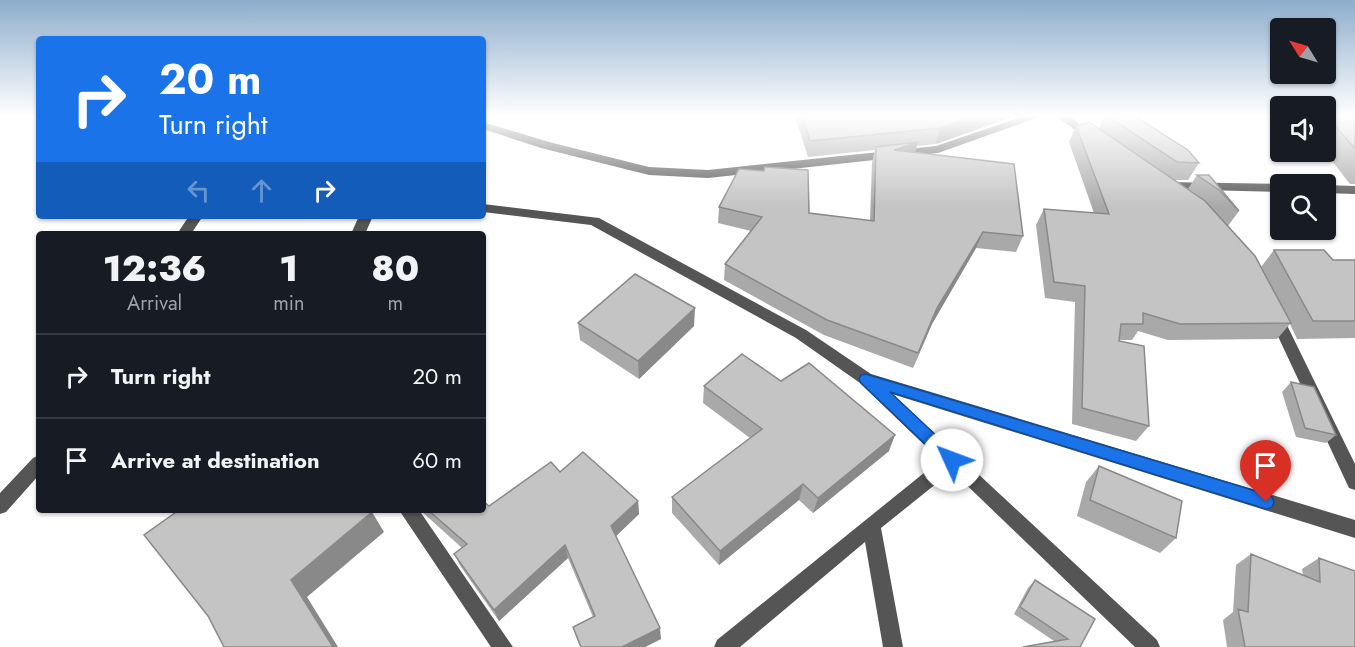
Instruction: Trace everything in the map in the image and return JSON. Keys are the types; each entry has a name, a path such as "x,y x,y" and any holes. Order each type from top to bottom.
{"street":[{"path":"550,146 649,171 708,174 938,149 946,146"},
{"path":"1182,199 1158,183 1270,188"},
{"path":"1336,189 1355,190"},
{"path":"486,208 594,221 801,334 866,379 1150,647"},
{"path":"1266,297 1355,482"},
{"path":"866,379 1355,529"},
{"path":"724,647 952,460"},
{"path":"0,506 36,466"},
{"path":"410,513 503,647"},
{"path":"870,525 893,647"}],"building":[{"path":"905,146 894,150 1014,164 1023,236 983,232 937,308 918,353 827,320 725,264 762,217 719,207 739,169 764,171 765,167 808,170 809,213 874,221 876,147"},
{"path":"1084,146 1125,146 1205,201 1255,256 1291,323 1180,324 1143,313 1143,324 1121,324 1119,341 1144,346 1149,426 1082,408 1085,286 1054,282 1044,209 1109,214"},
{"path":"1153,146 1182,146 1199,163 1177,162"},
{"path":"1197,175 1209,175 1239,211 1219,190"},
{"path":"1274,250 1324,250 1333,260 1355,260 1355,321 1313,321"},
{"path":"635,274 695,308 638,361 578,323"},
{"path":"742,354 781,381 809,363 895,435 818,498 803,484 720,551 672,497 762,429 704,386"},
{"path":"1291,382 1314,387 1336,435 1305,428"},
{"path":"583,452 638,501 611,526 660,628 622,647 581,647 573,627 595,616 565,545 494,610 454,554 467,544 431,513 486,513 486,504 489,506 551,462 560,472"},
{"path":"1099,466 1182,501 1176,538 1090,500"},
{"path":"175,513 371,513 291,580 333,647 224,647 208,616 144,535"},
{"path":"1251,554 1320,582 1319,558 1355,571 1355,647 1245,647 1238,609 1248,612"},
{"path":"1035,580 1095,619 1080,647 1023,647 1068,639 1020,607"}],"route":[{"path":"952,460 866,379 1266,502"}]}
